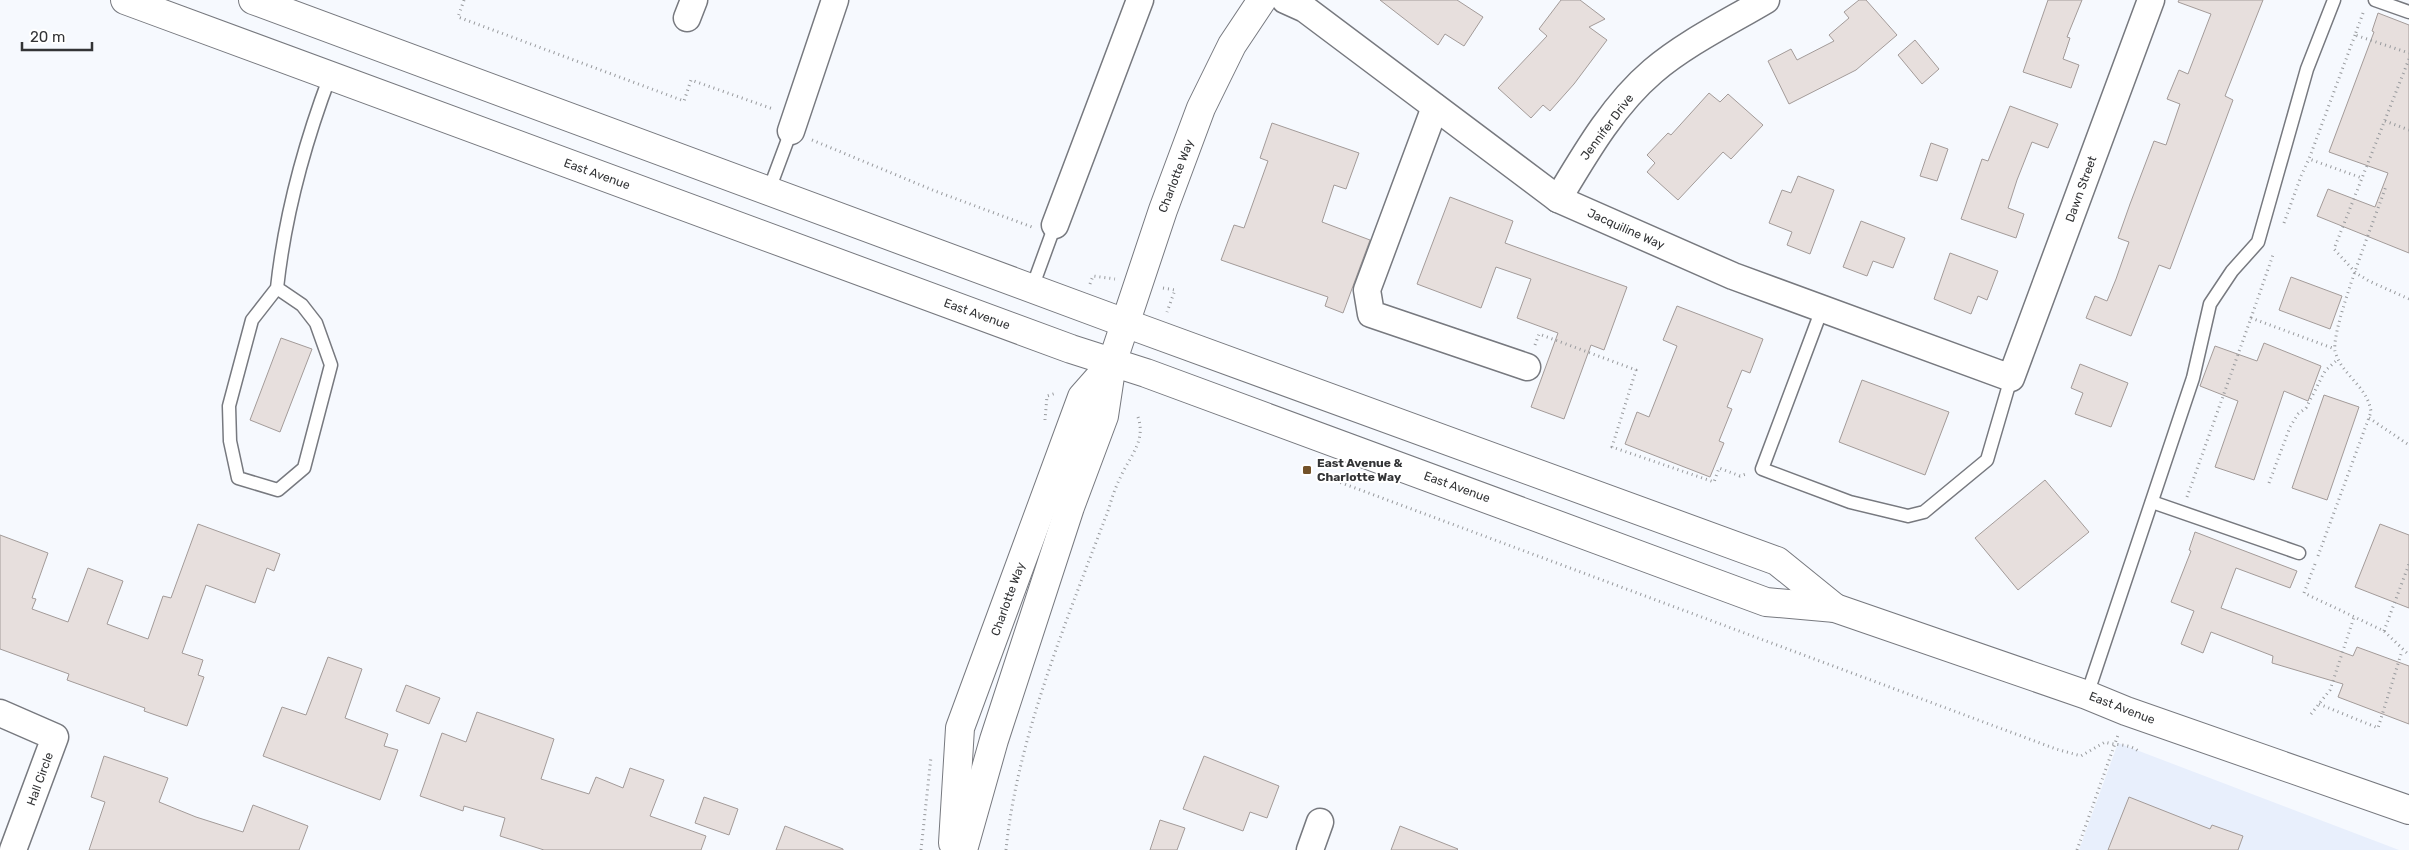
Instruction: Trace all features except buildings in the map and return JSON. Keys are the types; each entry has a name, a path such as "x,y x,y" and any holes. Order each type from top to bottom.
{"main road":[{"name":"East Avenue","path":"125,0 1766,602 1835,608 2087,695 2126,711 2409,810"},
{"name":"East Avenue","path":"252,0 1125,323 1776,561 1835,608"},
{"name":"Charlotte Way","path":"963,850 1000,722 1070,508 1104,416 1112,363 1163,210 1201,108 1232,45 1262,0"},
{"name":"Charlotte Way","path":"953,850 960,728 1082,397 1112,363"}],"street":[{"path":"793,125 835,0"},
{"path":"1053,229 1140,0"},
{"name":"Jacquiline Way","path":"1285,0 1305,9 1558,199 1733,276 2011,378"},
{"name":"Jennifer Drive","path":"1558,199 1586,152 1619,106 1653,71 1691,45 1766,0"},
{"name":"Dawn Street","path":"2011,378 2151,0"},
{"path":"1435,107 1367,290 1371,314 1527,367"},
{"name":"Hall Circle","path":"0,713 55,737 13,850"},
{"path":"1310,850 1320,822"}],"lane":[{"path":"2087,695 2193,378 2210,304 2232,271 2258,242 2307,69 2334,0"},
{"path":"2375,0 2409,12"},
{"path":"277,288 302,305 316,323 331,364 304,468 278,490 238,478 230,441 228,406 252,320 277,288 290,203 308,136 330,76"},
{"path":"769,190 793,125"},
{"path":"1032,288 1053,229"},
{"path":"1822,309 1762,469 1850,502 1908,516 1924,512 1987,460 2011,378"},
{"path":"2152,502 2299,554"}],"path":[{"path":"464,0 458,17 684,100 692,80 935,191 1053,229"},
{"path":"2362,178 2310,159 2364,9"},
{"path":"2355,35 2409,54"},
{"path":"2409,59 2334,249 2356,273 2369,282 2409,299"},
{"path":"2385,120 2409,130"},
{"path":"2386,186 2338,325 2335,349 2338,359 2370,403 2372,412 2304,593 2384,632 2409,655"},
{"path":"2182,512 2251,318 2335,349"},
{"path":"1527,367 1539,334 1636,370 1612,446 1714,482 1719,468 1740,476 1762,469"},
{"path":"2269,483 2290,427 2298,414 2306,408 2325,371 2338,359"},
{"path":"1006,850 1016,782 1046,680 1120,477 1138,445 1142,428 1138,417"},
{"path":"2369,418 2409,444"},
{"path":"1331,479 2056,749 2081,756 2105,742 2114,745 2124,745 2139,752"},
{"path":"2384,632 2409,564"},
{"path":"2311,714 2330,690 2354,617"},
{"path":"2319,704 2378,728 2402,650"},
{"path":"2077,850 2126,711"}],"shaded area":[{"path":"2118,743 2399,850 2079,850"}],"place":[{"name":"East Avenue & Charlotte Way","path":"1307,470"}]}
